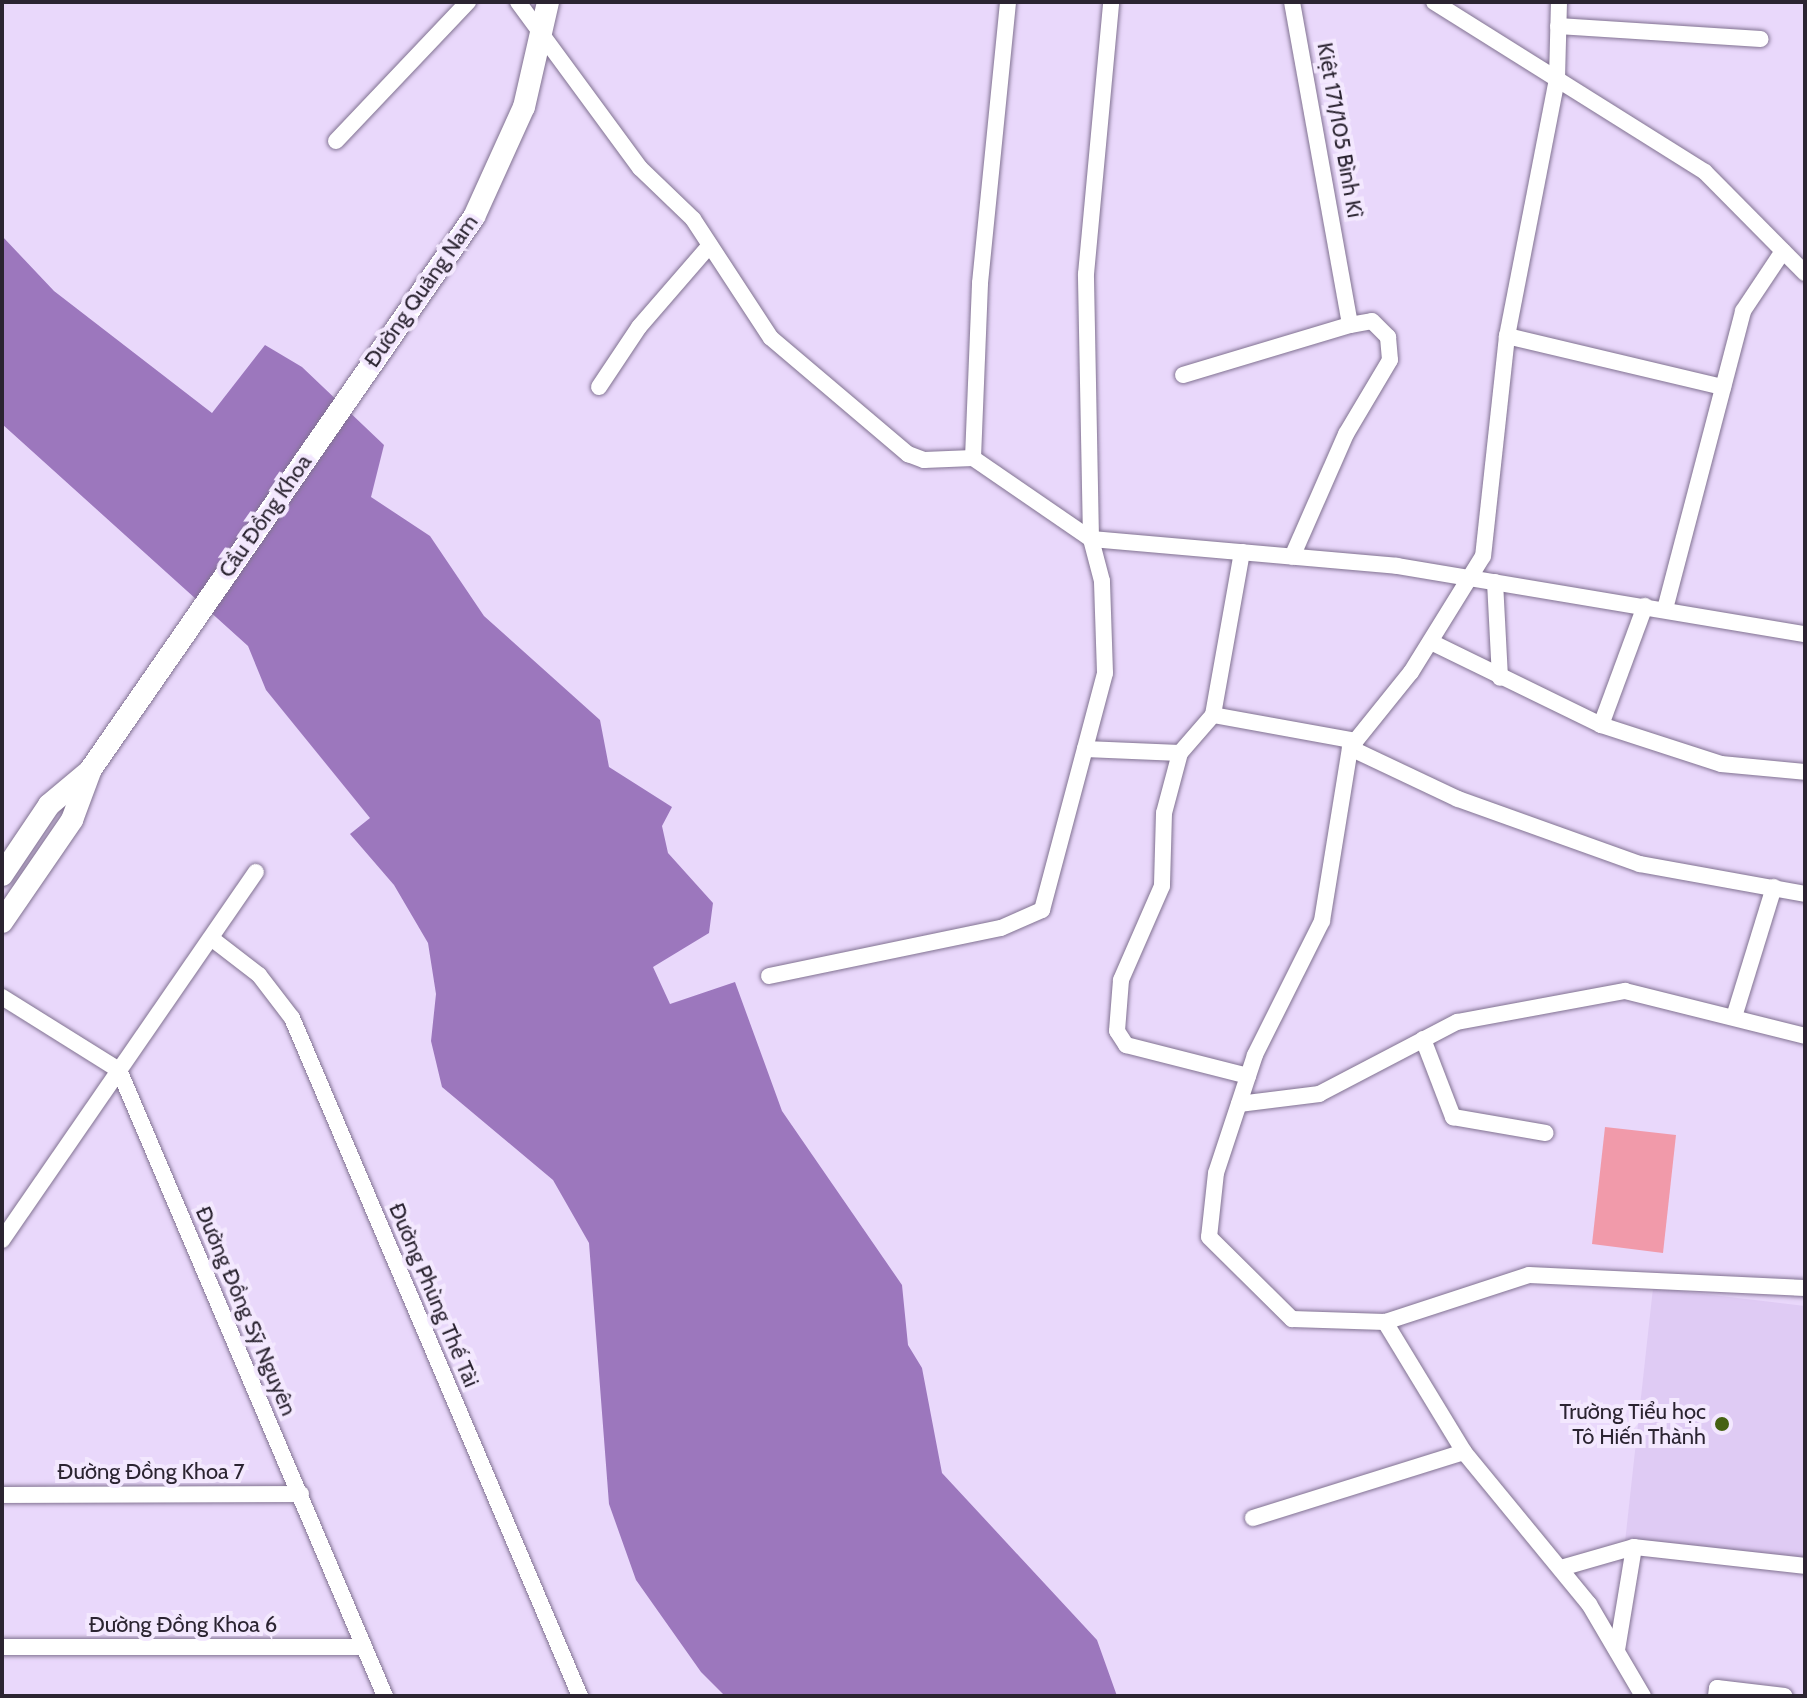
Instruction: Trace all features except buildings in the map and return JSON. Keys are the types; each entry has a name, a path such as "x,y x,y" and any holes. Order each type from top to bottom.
{"main road":[{"name":"Đường Quảng Nam","path":"347,397 474,217 524,107 548,2"},
{"name":"Cầu Đồng Khoa","path":"91,769 347,397"},
{"path":"2,875 49,805 91,769"},
{"path":"2,922 72,820 91,769"}],"street":[{"path":"336,141 468,2"},
{"path":"518,2 544,28 640,168 710,245 771,338 896,444 924,460 973,458 1091,539 1292,557 1470,578 1805,634"},
{"path":"973,458 980,283 1008,2"},
{"path":"769,976 1001,928 1042,910 1105,673 1102,581 1091,539 1086,274 1111,2"},
{"name":"Kiệt 171/105 Bình Kì","path":"1292,2 1342,266 1350,325"},
{"path":"1434,2 1705,172 1805,273"},
{"path":"1559,2 1557,79 1507,336 1483,556 1431,642 1353,744 1322,921 1248,1076 1207,1210 1209,1237 1292,1319 1385,1322 1529,1275 1805,1288"},
{"path":"1558,26 1761,39"},
{"path":"599,387 639,327 710,245"},
{"path":"1665,609 1743,311 1783,251"},
{"path":"1183,375 1350,325 1372,321 1388,337 1390,360 1346,434 1292,557"},
{"path":"1507,336 1723,387"},
{"path":"1242,552 1213,715 1180,753 1164,813 1162,886 1121,980 1118,1037 1248,1076"},
{"path":"1495,582 1500,678"},
{"path":"1601,725 1645,606"},
{"path":"1431,642 1601,725 1721,764 1805,772"},
{"path":"1213,715 1353,744 1458,799 1640,864 1805,894"},
{"path":"1085,749 1180,753"},
{"path":"2,1240 256,872"},
{"path":"1734,1017 1774,887"},
{"name":"Đường Phùng Thế Tài","path":"211,938 259,975 292,1018 580,1696"},
{"path":"1239,1104 1319,1094 1457,1022 1625,991 1805,1036"},
{"path":"2,997 119,1070"},
{"path":"1423,1039 1453,1117 1546,1133"},
{"name":"Đường Đồng Sỹ Nguyên","path":"119,1070 385,1696"},
{"path":"1385,1322 1464,1452 1561,1568 1617,1650 1643,1696"},
{"path":"1253,1518 1464,1452"},
{"name":"Đường Đồng Khoa 7","path":"2,1495 301,1494"},
{"path":"1561,1568 1634,1547 1805,1566"},
{"path":"1617,1650 1634,1547"},
{"name":"Đường Đồng Khoa 6","path":"2,1647 364,1647"},
{"path":"1716,1696 1717,1688 1785,1696"}],"shaded area":[{"path":"2,236 54,291 212,413 265,345 302,367 384,445 371,497 430,536 484,616 600,720 609,767 672,807 662,826 668,853 713,903 709,933 653,967 670,1004 735,982 782,1111 902,1285 908,1345 922,1368 942,1473 1097,1640 1117,1696 725,1696 701,1672 636,1580 609,1504 589,1243 553,1180 442,1087 431,1041 436,994 428,943 394,885 350,834 370,818 266,690 248,646 2,424"},
{"path":"1605,1127 1676,1135 1663,1253 1592,1244"},
{"name":"Trường Tiểu học Tô Hiến Thành","path":"1653,1288 1805,1306 1805,1562 1625,1542"}],"place":[{"name":"Trường Tiểu học Tô Hiến Thành","path":"1722,1424"}]}
